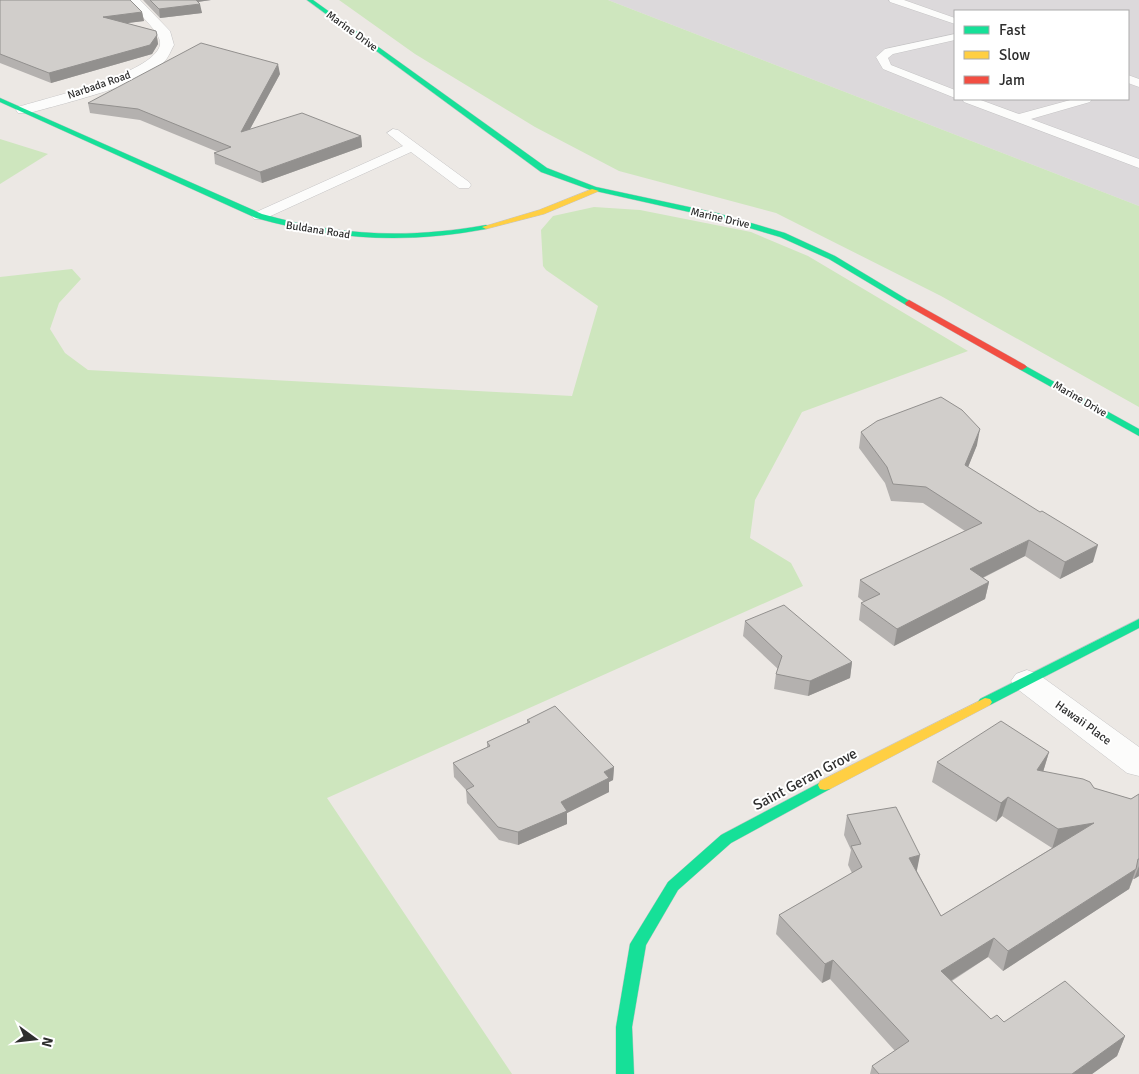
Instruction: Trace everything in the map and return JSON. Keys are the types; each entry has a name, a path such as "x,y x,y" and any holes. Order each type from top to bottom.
{"street":[{"name":"Narbada Road","path":"24,110 110,84 141,70 159,58 167,45 165,34 133,0"},
{"name":"Marine Drive","path":"310,0 516,151 566,181 595,191 722,217 765,229 806,245 1139,433"},
{"name":"Buldana Road","path":"0,100 259,216 278,224 304,230 345,236 390,238 428,236 506,222 559,206 595,191"},
{"name":"Saint Geran Grove","path":"625,1074 624,1027 638,944 673,886 726,839 802,796 1139,623"},
{"name":"Hawaii Place","path":"1027,682 1139,764"}],"lane":[{"path":"894,0 954,21"},
{"path":"954,37 889,52 882,57 883,62 888,66 954,94"},
{"path":"971,100 1139,164"},
{"path":"1020,118 1083,100"},
{"path":"393,133 464,185"},
{"path":"259,216 412,147"}],"shaded area":[{"path":"608,0 1139,0 1139,206"}],"green space":[{"path":"339,0 608,0 1139,206 1139,407 941,296 776,213 619,171 535,127 415,54"},
{"path":"0,139 48,154 0,184"},
{"path":"594,207 640,210 751,232 808,256 968,351 802,412 755,500 750,538 791,563 803,586 327,798 512,1074 0,1074 0,277 72,269 81,279 59,303 50,329 65,353 88,370 572,396 598,306 543,266 541,230 553,216"}],"building":[{"path":"0,0 130,0 142,12 103,17 156,31 157,35 150,45 49,73 0,54"},
{"path":"150,0 196,0 200,4 159,9"},
{"path":"201,43 278,64 241,132 302,113 361,136 260,172 214,153 231,147 138,109 88,103"},
{"path":"941,397 962,410 980,429 965,465 1040,512 1042,511 1098,545 1065,562 1029,540 970,569 989,582 897,629 861,603 880,594 860,580 982,523 926,487 893,484 887,467 861,432 877,421"},
{"path":"784,605 852,662 810,681 776,674 782,656 745,621"},
{"path":"555,706 614,767 604,772 609,778 561,802 567,811 518,832 498,827 466,790 474,786 453,763 490,746 487,742 530,722 527,720"},
{"path":"1001,721 1049,752 1037,770 1083,779 1090,782 1094,788 1131,799 1139,794 1139,859 1136,869 1008,951 994,938 941,971 991,1019 997,1015 1004,1022 1065,981 1125,1036 1072,1074 879,1074 872,1066 909,1041 833,960 825,964 779,915 862,867 851,846 861,844 847,815 896,807 920,855 909,858 941,916 1094,823 1058,829 1008,797 1001,803 937,762"}],"traffic: fast":[{"path":"310,0 544,170 618,195 750,224 782,235 832,258 909,303"},
{"path":"0,100 259,216 287,224 343,234 400,237 457,232 486,227"},
{"path":"1022,367 1139,433"},
{"path":"985,702 1139,623"},
{"path":"625,1074 624,1027 638,944 673,886 726,839 825,785"}],"traffic: slow":[{"path":"486,227 541,212 595,191"},
{"path":"825,785 985,702"}],"traffic: jam":[{"path":"909,303 1022,367"}]}
